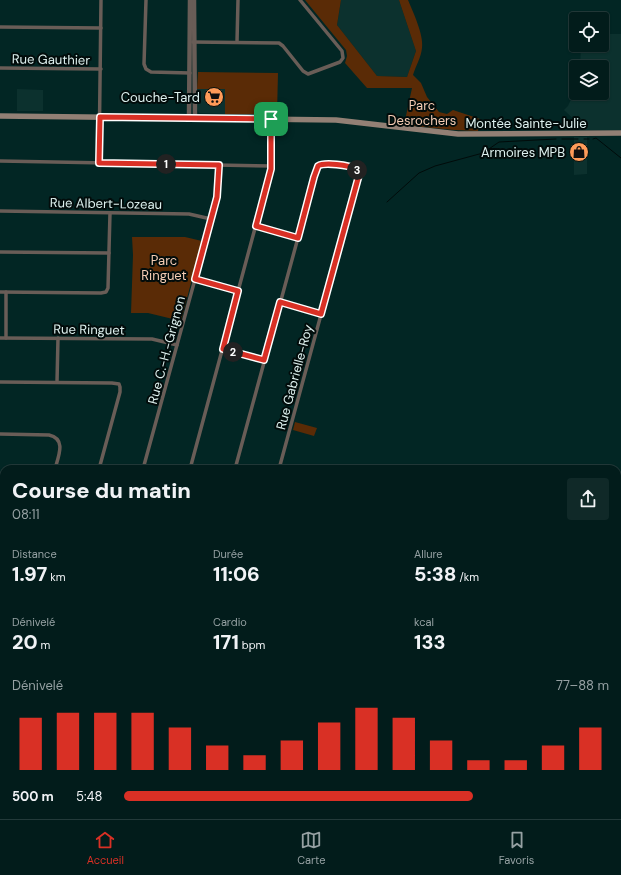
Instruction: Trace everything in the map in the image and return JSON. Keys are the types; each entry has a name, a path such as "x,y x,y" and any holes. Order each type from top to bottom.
{"main road":[{"name":"Montée Sainte-Julie","path":"0,116 341,120 429,131 473,134 621,133"}],"street":[{"path":"99,163 101,0"},
{"path":"146,0 144,64 146,69 153,72 192,73"},
{"path":"190,0 192,42 192,118"},
{"path":"192,42 194,0"},
{"path":"237,42 238,0"},
{"path":"192,42 280,44 304,72 308,74 341,61 343,56 342,51 300,0"},
{"path":"0,27 101,28"},
{"name":"Rue Gauthier","path":"0,68 101,69"},
{"path":"191,465 272,166 271,119"},
{"path":"0,161 272,166"},
{"name":"Rue Gabrielle-Roy","path":"236,465 318,166 325,164 350,166 356,169 359,175 280,465"},
{"name":"Rue C.-H.-Grignon","path":"144,465 217,195 219,165"},
{"name":"Rue Albert-Lozeau","path":"0,211 189,214 211,219"},
{"path":"0,292 104,293 107,291 110,213"},
{"path":"256,226 298,238"},
{"path":"0,252 109,253"},
{"path":"195,279 238,291"},
{"path":"6,292 6,338"},
{"path":"280,302 321,314"},
{"name":"Rue Ringuet","path":"0,338 152,339 177,345"},
{"path":"57,382 58,338"},
{"path":"223,349 264,360"},
{"path":"0,382 115,383 120,387 120,392 100,465"},
{"path":"0,434 54,436 59,442 60,447 56,465"}],"shaded area":[{"path":"341,0 399,0 416,51 407,77 377,76 337,25"},
{"path":"609,34 621,34 621,130 583,130 582,127 564,110 571,100 609,100 609,60 580,60 581,52 609,52"},
{"path":"17,89 43,90 43,111 17,111"},
{"path":"197,89 225,89 225,114 199,113 197,109"},
{"path":"574,137 587,137 587,174 574,175"}],"green space":[{"name":"Parc Desrochers","path":"305,0 341,0 337,25 377,76 407,77 416,51 399,0 408,0 418,24 422,43 421,55 413,75 421,83 427,97 439,112 447,114 453,110 480,119 478,131 404,125 412,88 367,88 345,63 347,56 346,50"},
{"path":"198,72 278,73 277,114 225,114 225,89 197,89"},
{"name":"Parc Ringuet","path":"132,237 185,237 202,241 181,321 148,313 131,313 133,255"},
{"path":"295,422 317,428 314,436 293,430"}],"waterway":[{"path":"593,139 596,138 621,158"},
{"path":"387,202 419,173 435,166 483,153 499,142 556,139"},
{"path":"562,139 578,139"},
{"path":"584,139 589,139"}],"place":[{"name":"Couche-Tard","path":"214,97"},
{"name":"Armoires MPB","path":"579,152"}],"route":[{"path":"100,117 271,119 271,169 256,226 298,238 318,166 325,164 353,167 357,170 359,175 321,314 280,302 264,360 223,349 238,291 195,279 217,197 219,165 99,163 99,121 100,117"}]}
